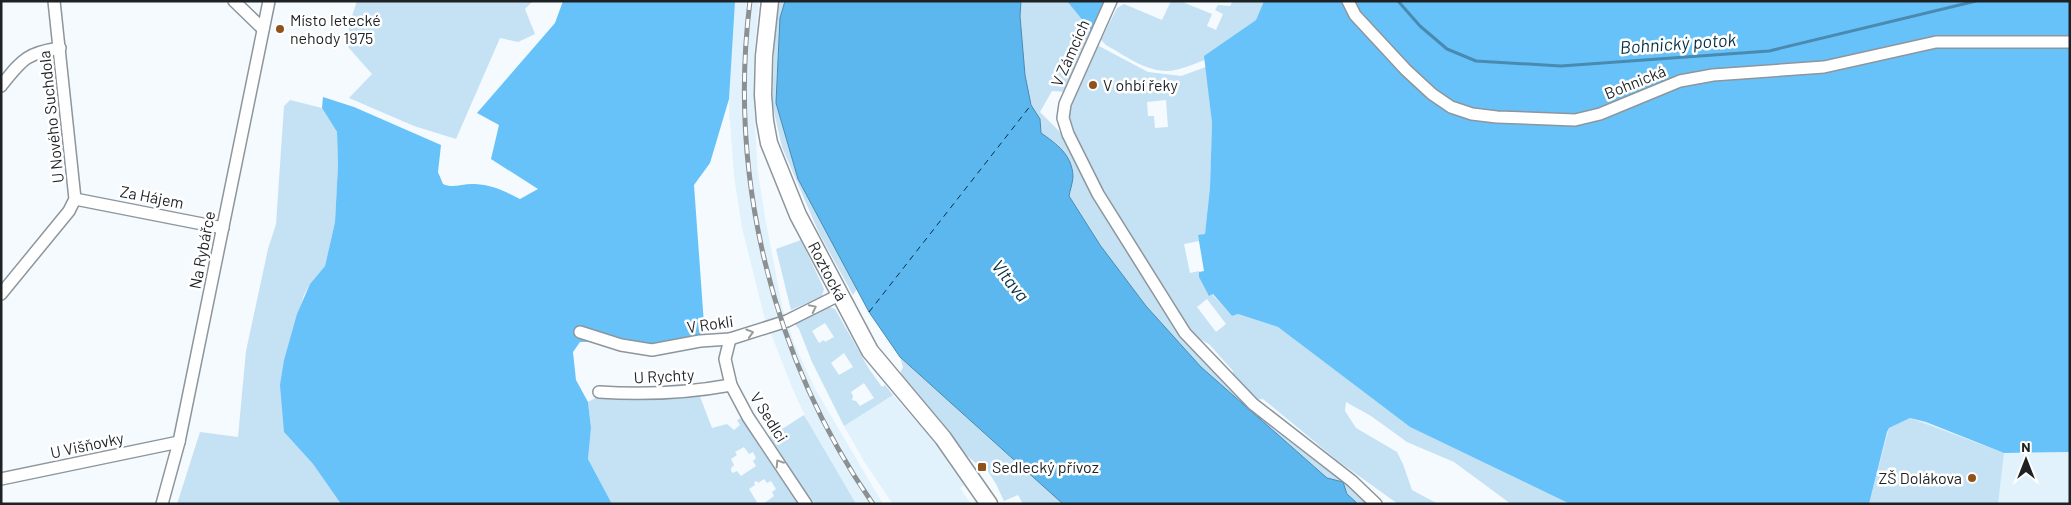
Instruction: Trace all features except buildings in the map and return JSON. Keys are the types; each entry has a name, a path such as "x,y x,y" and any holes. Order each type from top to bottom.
{"main road":[{"name":"Roztocká","path":"770,1 764,56 763,95 769,143 798,215 870,351 944,438 989,504"}],"street":[{"name":"U Nového Suchdola","path":"1,294 75,199 54,1"},
{"path":"234,1 263,29"},
{"name":"Na Rybářce","path":"162,504 179,442 269,1"},
{"name":"V Zámcích","path":"1111,1 1065,104 1063,118 1068,134 1098,194 1185,333 1253,404 1352,481 1376,504"},
{"name":"Bohnická","path":"1348,1 1355,15 1432,94 1451,107 1472,114 1497,117 1575,120 1600,114 1680,81 1714,75 1824,67 1936,42 2070,42"},
{"path":"1,86 20,63 38,51 60,48"},
{"name":"Za Hájem","path":"75,199 223,228"},
{"name":"V Rokli","path":"580,332 621,345 652,350 700,341 730,340 787,321 839,295"},
{"name":"V Sedlci","path":"730,340 725,359 731,385 748,417 806,504"},
{"name":"U Rychty","path":"599,392 634,394 694,392 731,385"},
{"name":"U Višňovky","path":"1,479 179,442"}],"shaded area":[{"path":"357,1 533,1 525,9 535,34 518,42 500,38 456,139 414,126 349,98 372,74 348,47 349,25"},
{"path":"563,1 735,1 729,99 710,163 694,185 705,338 643,347 617,341 580,342 573,352 576,380 588,402 591,428 588,459 612,504 341,504 313,464 284,432 280,385 284,360 297,314 310,284 325,266 335,222 338,165 337,132 322,108 323,97 354,107 441,145 438,172 443,184 451,186 471,184 493,187 520,199 538,189 491,159 499,125 477,113 555,23"},
{"path":"734,1 759,1 754,55 754,109 758,173 783,310 794,343 814,387 883,504 856,504 852,499 812,431 793,390 764,316 742,228 734,176 729,109 730,54"},
{"path":"780,1 785,1 780,18 858,287 853,295 819,233 782,147 772,103 775,28"},
{"path":"1021,1 1067,1 1092,32 1067,92 1052,91 1040,112 1060,132 1094,192 1182,334 1371,504 1356,502 1352,499 1347,493 1343,482 1327,478 1201,367 1146,306 1100,245 1069,196 1073,176 1058,145 1041,133 1040,119 1031,105 1025,75 1020,16"},
{"path":"1067,1 1105,1 1092,32"},
{"path":"1171,1 1180,1 1212,14 1207,26 1216,30 1223,14 1215,10 1218,5 1230,6 1233,1 1264,1 1256,20 1205,56 1205,60 1176,70 1159,70 1143,65 1127,58 1101,40 1117,8 1124,4 1162,20"},
{"path":"1264,1 2070,1 2070,452 2004,453 1926,422 1910,418 1889,428 1887,432 1869,504 1570,504 1410,427 1278,327 1238,314 1232,316 1213,294 1209,296 1199,277 1199,272 1204,271 1198,235 1205,234 1210,187 1212,123 1204,56 1256,20"},
{"path":"1099,46 1148,72 1181,76 1206,67 1212,123 1210,187 1205,235 1198,235 1199,241 1184,244 1190,273 1199,271 1210,296 1212,294 1232,316 1238,314 1278,327 1410,427 1570,504 1511,504 1454,462 1407,442 1371,416 1346,402 1345,411 1356,428 1397,452 1412,490 1438,504 1398,504 1338,461 1263,399 1255,400 1209,344 1194,336 1122,229 1073,136 1067,117 1071,96 1095,48","holes":["1166,100 1168,127 1155,128 1154,116 1148,116 1147,102","1207,299 1226,324 1216,332 1197,307"]},
{"path":"290,100 322,108 337,132 338,165 335,222 325,266 310,284 304,295 284,360 284,432 313,464 341,504 177,504 200,432 238,437 246,351 268,249 276,224 284,106"},
{"path":"801,240 824,289 822,296 791,310 776,249"},
{"path":"829,307 835,309 869,369 882,387 885,385 893,395 844,426 812,362 799,329 794,323","holes":["825,323 834,337 819,343 812,331","844,353 853,367 839,375 831,363","864,383 874,398 860,406 856,401 852,400 851,392"]},
{"path":"900,357 1063,504 1023,504 1018,495 1004,501 984,465 980,467 962,451 899,375 903,367"},
{"path":"699,394 712,428 727,424 734,430 740,425 737,420 741,418 798,504 763,504 774,496 772,492 776,489 771,481 767,483 764,479 758,483 757,481 754,482 755,485 749,489 758,504 612,504 588,459 591,428 588,402 599,396","holes":["744,447 749,454 753,452 756,458 753,461 756,466 741,476 737,471 733,473 731,468 734,465 731,459 737,455 735,452"]},
{"path":"893,395 936,444 966,483 960,488 971,504 893,504 865,463 844,426"},
{"path":"804,415 856,504 815,504 768,438"},
{"name":"ZŠ Dolákova","path":"1910,418 1926,422 2003,453 2070,452 2070,504 1869,504 1887,432 1889,428"},
{"name":"ZŠ Dolákova","path":"1910,418 2004,453 1998,504 1869,504 1889,428"}],"water":[{"name":"Vltava","path":"785,1 1021,1 1020,16 1025,75 1031,105 1040,119 1041,133 1063,151 1070,162 1073,181 1069,196 1100,245 1146,306 1201,367 1327,478 1343,482 1347,494 1358,504 1063,504 900,357 869,312 798,179 776,103 780,18"}],"waterway":[{"name":"Bohnický potok","path":"1398,1 1420,26 1447,49 1476,61 1561,66 1769,51 1976,1"}],"ferry route":[{"path":"869,312 1031,105"}],"railway":[{"path":"750,1 745,67 746,133 753,199 765,264 784,327 808,389 838,448 873,504"}],"place":[{"name":"Místo letecké nehody 1975","path":"280,29"},
{"name":"V ohbí řeky","path":"1093,85"},
{"name":"Sedlecký přívoz","path":"982,467"},
{"name":"ZŠ Dolákova","path":"1972,478"}]}
